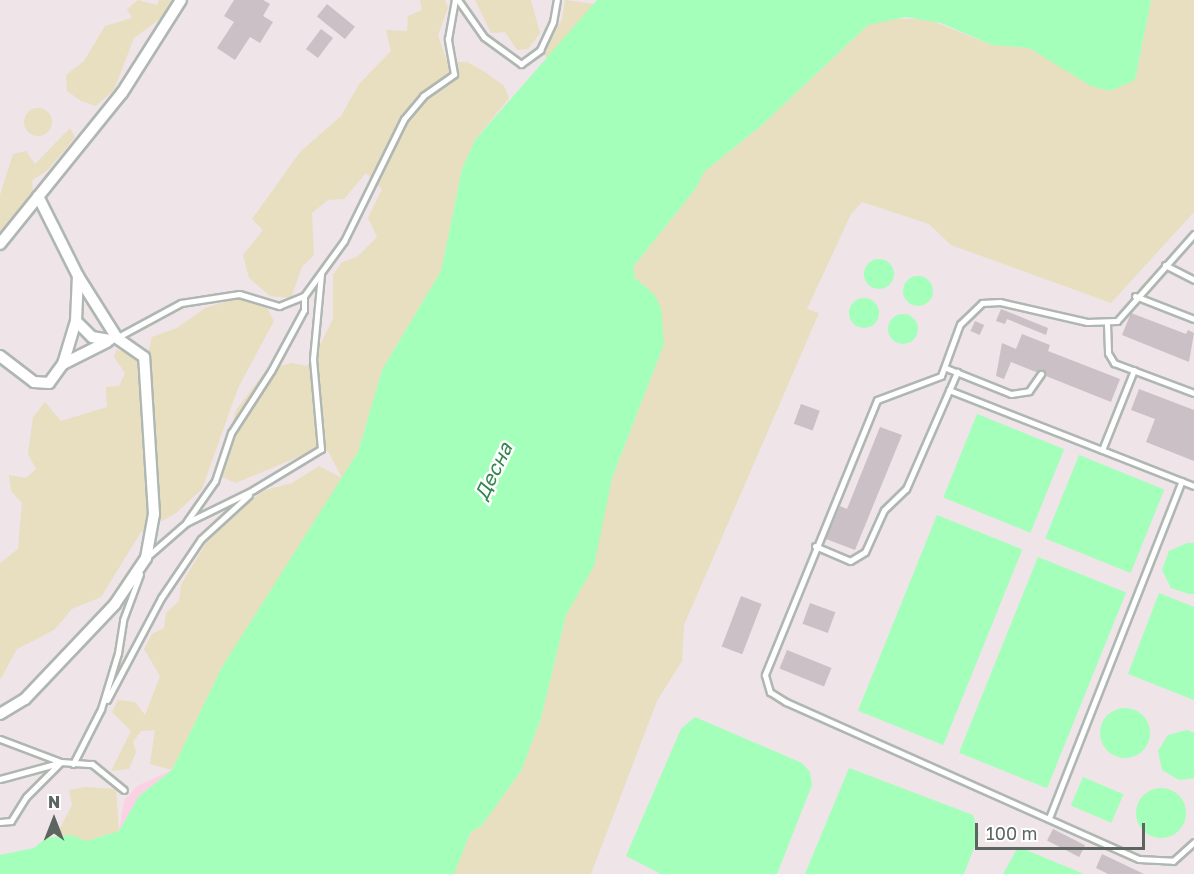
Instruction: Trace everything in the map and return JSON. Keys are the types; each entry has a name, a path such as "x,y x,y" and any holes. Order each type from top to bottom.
{"street":[{"path":"0,244 122,93 181,0"},
{"path":"38,196 112,340"},
{"path":"0,356 34,382 49,383 63,364 76,321 78,276"},
{"path":"0,714 25,699 109,611 146,558 154,514 144,357 112,340 92,337 76,321"},
{"path":"63,364 112,340"}],"lane":[{"path":"457,0 484,37 521,64 540,50 553,22 557,0"},
{"path":"112,340 182,303 239,294 279,306 304,296 321,274 367,200 404,119 423,96 454,74 448,39 457,0"},
{"path":"1194,234 1135,296 1117,321 1107,323 1000,302 982,303 960,324 946,368 933,380 896,390 873,405 766,670 770,692 954,780 1049,818 1128,855 1163,864 1185,855 1194,842"},
{"path":"1165,265 1194,280"},
{"path":"186,523 253,490 321,449 313,359 321,274"},
{"path":"101,709 123,620 146,558 186,523 215,481 231,433 271,371 304,310 304,296"},
{"path":"1135,296 1194,320"},
{"path":"1107,323 1110,358 1134,370 1194,393"},
{"path":"946,368 1011,394 1029,391 1041,374"},
{"path":"1102,450 1134,370"},
{"path":"815,546 850,561 866,552 884,510 906,489 957,372"},
{"path":"949,390 1194,486"},
{"path":"1049,818 1182,481"},
{"path":"74,764 161,598 201,538 253,490"},
{"path":"0,739 61,762 92,764 124,790"},
{"path":"0,779 61,762"},
{"path":"0,822 10,821 26,797 61,762"}],"shaded area":[{"path":"138,0 157,5 159,0 171,0 164,16 134,38 114,90 96,106 81,101 67,91 66,75 84,61 105,26 132,18 127,9"},
{"path":"420,0 445,0 448,8 438,35 447,62 467,62 485,72 504,86 509,98 475,140 462,169 441,271 382,370 358,452 328,504 222,667 172,770 150,764 155,730 141,731 133,742 136,752 129,769 111,771 131,731 112,712 118,700 135,702 145,715 160,676 144,649 152,634 164,628 166,613 179,601 181,585 209,538 262,491 292,483 319,466 342,478 328,451 305,454 236,483 217,475 236,410 267,369 292,363 307,366 320,345 333,319 333,275 342,262 357,257 377,237 368,218 382,189 366,173 344,199 328,200 312,213 314,255 302,267 291,298 270,296 249,278 243,255 263,230 252,219 300,152 341,116 359,84 391,51 386,30 407,31 408,16 422,10"},
{"path":"475,0 531,0 540,33 528,49 517,50 505,32 491,33"},
{"path":"565,0 595,4 548,58 543,54 562,19"},
{"path":"1151,0 1194,0 1194,212 1111,303 951,245 929,224 862,202 851,214 807,309 819,313 684,625 682,661 657,701 591,874 454,874 470,833 482,825 521,771 541,718 566,615 579,592 600,533 612,478 664,344 654,294 635,278 633,267 696,188 704,172 762,125 868,25 885,19 927,19 992,45 1029,48 1066,69 1135,80"},
{"path":"38,108 48,112 52,122 48,132 38,136 28,132 24,122 28,112"},
{"path":"70,128 75,137 48,170 32,180 33,194 0,232 0,195 13,154 26,151 35,164"},
{"path":"238,298 267,308 274,321 238,388 202,489 175,514 141,532 101,597 72,609 54,630 17,649 0,680 0,563 18,549 22,503 11,491 9,475 26,478 36,469 28,454 33,417 45,402 61,421 107,407 106,387 119,386 125,373 114,357 116,350 148,354 152,337 177,328 205,308"},
{"path":"85,787 116,789 119,831 87,841 57,834 72,805 69,790"}],"sand":[{"path":"172,770 139,796 119,831 124,801 137,786"}],"water":[{"name":"Десна","path":"597,0 1151,0 1135,80 1110,91 1091,86 1029,48 992,45 941,23 906,17 868,25 762,125 704,172 696,188 633,267 635,278 654,294 661,308 664,344 612,478 594,566 566,615 541,718 521,771 482,825 470,833 454,874 0,874 0,855 34,848 46,838 71,835 87,841 119,831 139,796 172,770 222,667 358,452 382,370 441,271 462,169 475,140"},
{"path":"879,259 890,263 894,274 890,285 879,289 868,285 864,274 868,263"},
{"path":"918,276 929,280 933,291 929,302 918,306 907,302 903,291 907,280"},
{"path":"864,298 875,302 879,313 875,324 864,328 853,324 849,313 853,302"},
{"path":"903,314 914,318 918,329 914,340 903,344 892,340 888,329 892,318"},
{"path":"977,414 1064,449 1030,533 943,497"},
{"path":"1079,455 1164,489 1131,573 1045,538"},
{"path":"937,515 1022,549 943,745 858,711"},
{"path":"1187,543 1194,543 1194,594 1171,588 1162,570 1169,551"},
{"path":"1038,557 1126,593 1047,788 959,753"},
{"path":"1159,593 1194,607 1194,700 1128,674"},
{"path":"1120,708 1130,708 1143,715 1150,728 1150,738 1143,751 1130,758 1120,758 1111,754 1104,747 1100,738 1100,728 1104,719 1111,712"},
{"path":"695,717 802,763 810,772 812,785 777,874 661,874 626,856 681,729"},
{"path":"1187,730 1194,733 1194,778 1179,780 1162,770 1158,751 1168,735"},
{"path":"849,768 973,815 979,835 964,874 805,874"},
{"path":"1083,777 1124,794 1111,823 1071,806"},
{"path":"1156,788 1166,788 1179,795 1186,808 1186,818 1179,831 1166,838 1156,838 1147,834 1140,827 1136,818 1136,808 1140,799 1147,792"},
{"path":"1017,849 1026,850 1084,874 1003,874"}],"building":[{"path":"234,0 263,0 270,4 263,16 273,22 260,43 250,37 235,60 217,48 234,22 224,16"},
{"path":"327,4 355,27 345,39 317,16"},
{"path":"321,29 333,38 318,58 306,49"},
{"path":"1001,309 1048,328 1046,335 1007,319 1005,324 996,321"},
{"path":"1131,313 1186,334 1188,330 1194,333 1189,362 1122,335"},
{"path":"975,321 984,325 980,335 971,331"},
{"path":"1022,334 1050,345 1048,351 1120,379 1111,402 1011,362 1004,379 996,376 1002,343 1016,349"},
{"path":"1139,389 1194,410 1194,461 1146,442 1155,419 1131,410"},
{"path":"801,404 820,411 813,431 794,424"},
{"path":"880,427 902,435 855,550 826,539 840,506 847,509"},
{"path":"741,596 762,604 742,654 722,646"},
{"path":"810,603 835,612 828,633 802,624"},
{"path":"787,650 832,668 824,687 780,669"},
{"path":"1053,829 1085,845 1079,857 1047,841"},
{"path":"1102,854 1144,874 1108,874 1096,868"}]}
